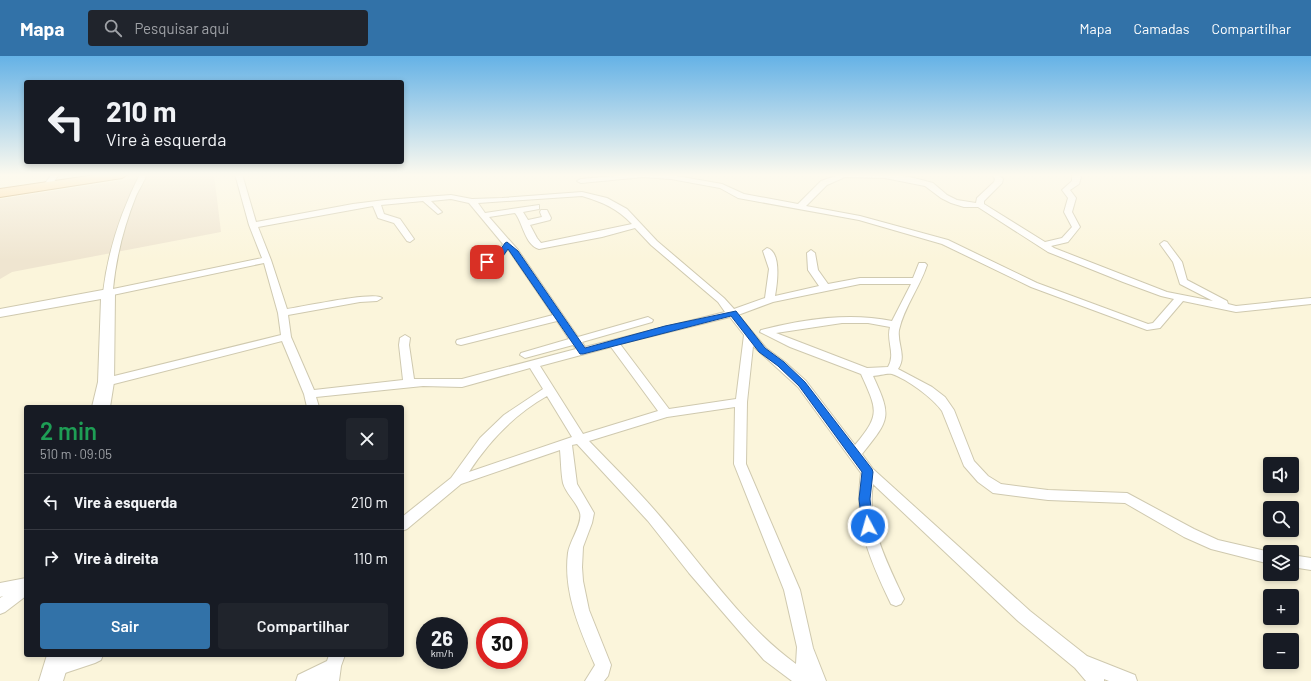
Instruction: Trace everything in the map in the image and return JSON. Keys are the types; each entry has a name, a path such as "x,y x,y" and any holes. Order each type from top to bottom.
{"street":[{"path":"101,405 106,382 108,293 110,273 129,203"},
{"path":"247,203 253,225 267,260 283,313 286,337 310,394 313,405"},
{"path":"253,225 375,203"},
{"path":"376,203 381,216 397,221 410,239"},
{"path":"429,203 438,212"},
{"path":"473,203 482,216 515,252 583,352"},
{"path":"610,203 624,211 654,243 721,300 762,350 781,364 802,384 868,472 1024,616 1081,662 1096,681"},
{"path":"778,203 868,219 953,245 1034,285 1147,327 1156,326 1180,298"},
{"path":"800,207 804,203"},
{"path":"957,203 966,206 980,205 1044,245 1069,257 1126,280 1180,298 1236,308 1311,301"},
{"path":"1044,245 1065,240 1076,228 1068,212 1071,203"},
{"path":"482,216 536,207"},
{"path":"522,209 519,212 527,223 530,235 539,246 602,234 637,225"},
{"path":"527,223 547,218 544,212"},
{"path":"477,265 497,258 507,244"},
{"path":"1164,244 1177,262 1183,282 1236,308"},
{"path":"767,251 774,269 770,300"},
{"path":"811,253 813,270 826,287"},
{"path":"0,313 108,293 267,260"},
{"path":"892,370 897,359 894,334 896,324 917,280 922,265"},
{"path":"310,394 409,383 462,383 733,313 770,300 826,287 868,280 917,280"},
{"path":"283,313 360,299 377,298"},
{"path":"461,342 559,317"},
{"path":"525,355 648,320"},
{"path":"749,335 807,324 843,321 868,320 896,324"},
{"path":"766,332 794,345 866,372 882,372 892,370 928,390 941,400 948,410 969,463 983,479 998,489 1048,495 1126,498 1189,533 1216,545 1263,556"},
{"path":"749,335 742,402 740,464 792,590 805,646 808,680"},
{"path":"106,382 286,337"},
{"path":"405,338 404,345 409,383"},
{"path":"614,343 666,413"},
{"path":"534,365 580,440 653,517 694,569 757,642 770,655 808,680"},
{"path":"855,454 881,416 880,407 866,372"},
{"path":"404,523 456,481 480,444 535,396 549,390"},
{"path":"456,481 566,443 666,413 742,402"},
{"path":"566,443 570,484 587,513 587,519 576,548 575,560 576,583 586,626 603,665 602,670 593,681"},
{"path":"868,472 864,499 868,526 876,555 896,598"},
{"path":"1299,562 1311,564"},
{"path":"0,590 24,584"},
{"path":"0,607 24,589"},
{"path":"56,668 89,657"},
{"path":"1081,662 1129,681"},
{"path":"304,681 333,667"}],"shaded area":[{"path":"0,203 218,203 221,232 12,272 0,279"}],"route":[{"path":"487,262 497,258 507,244 515,252 583,352 665,329 733,313 762,350 781,364 802,384 868,472 864,499 868,526"}]}
